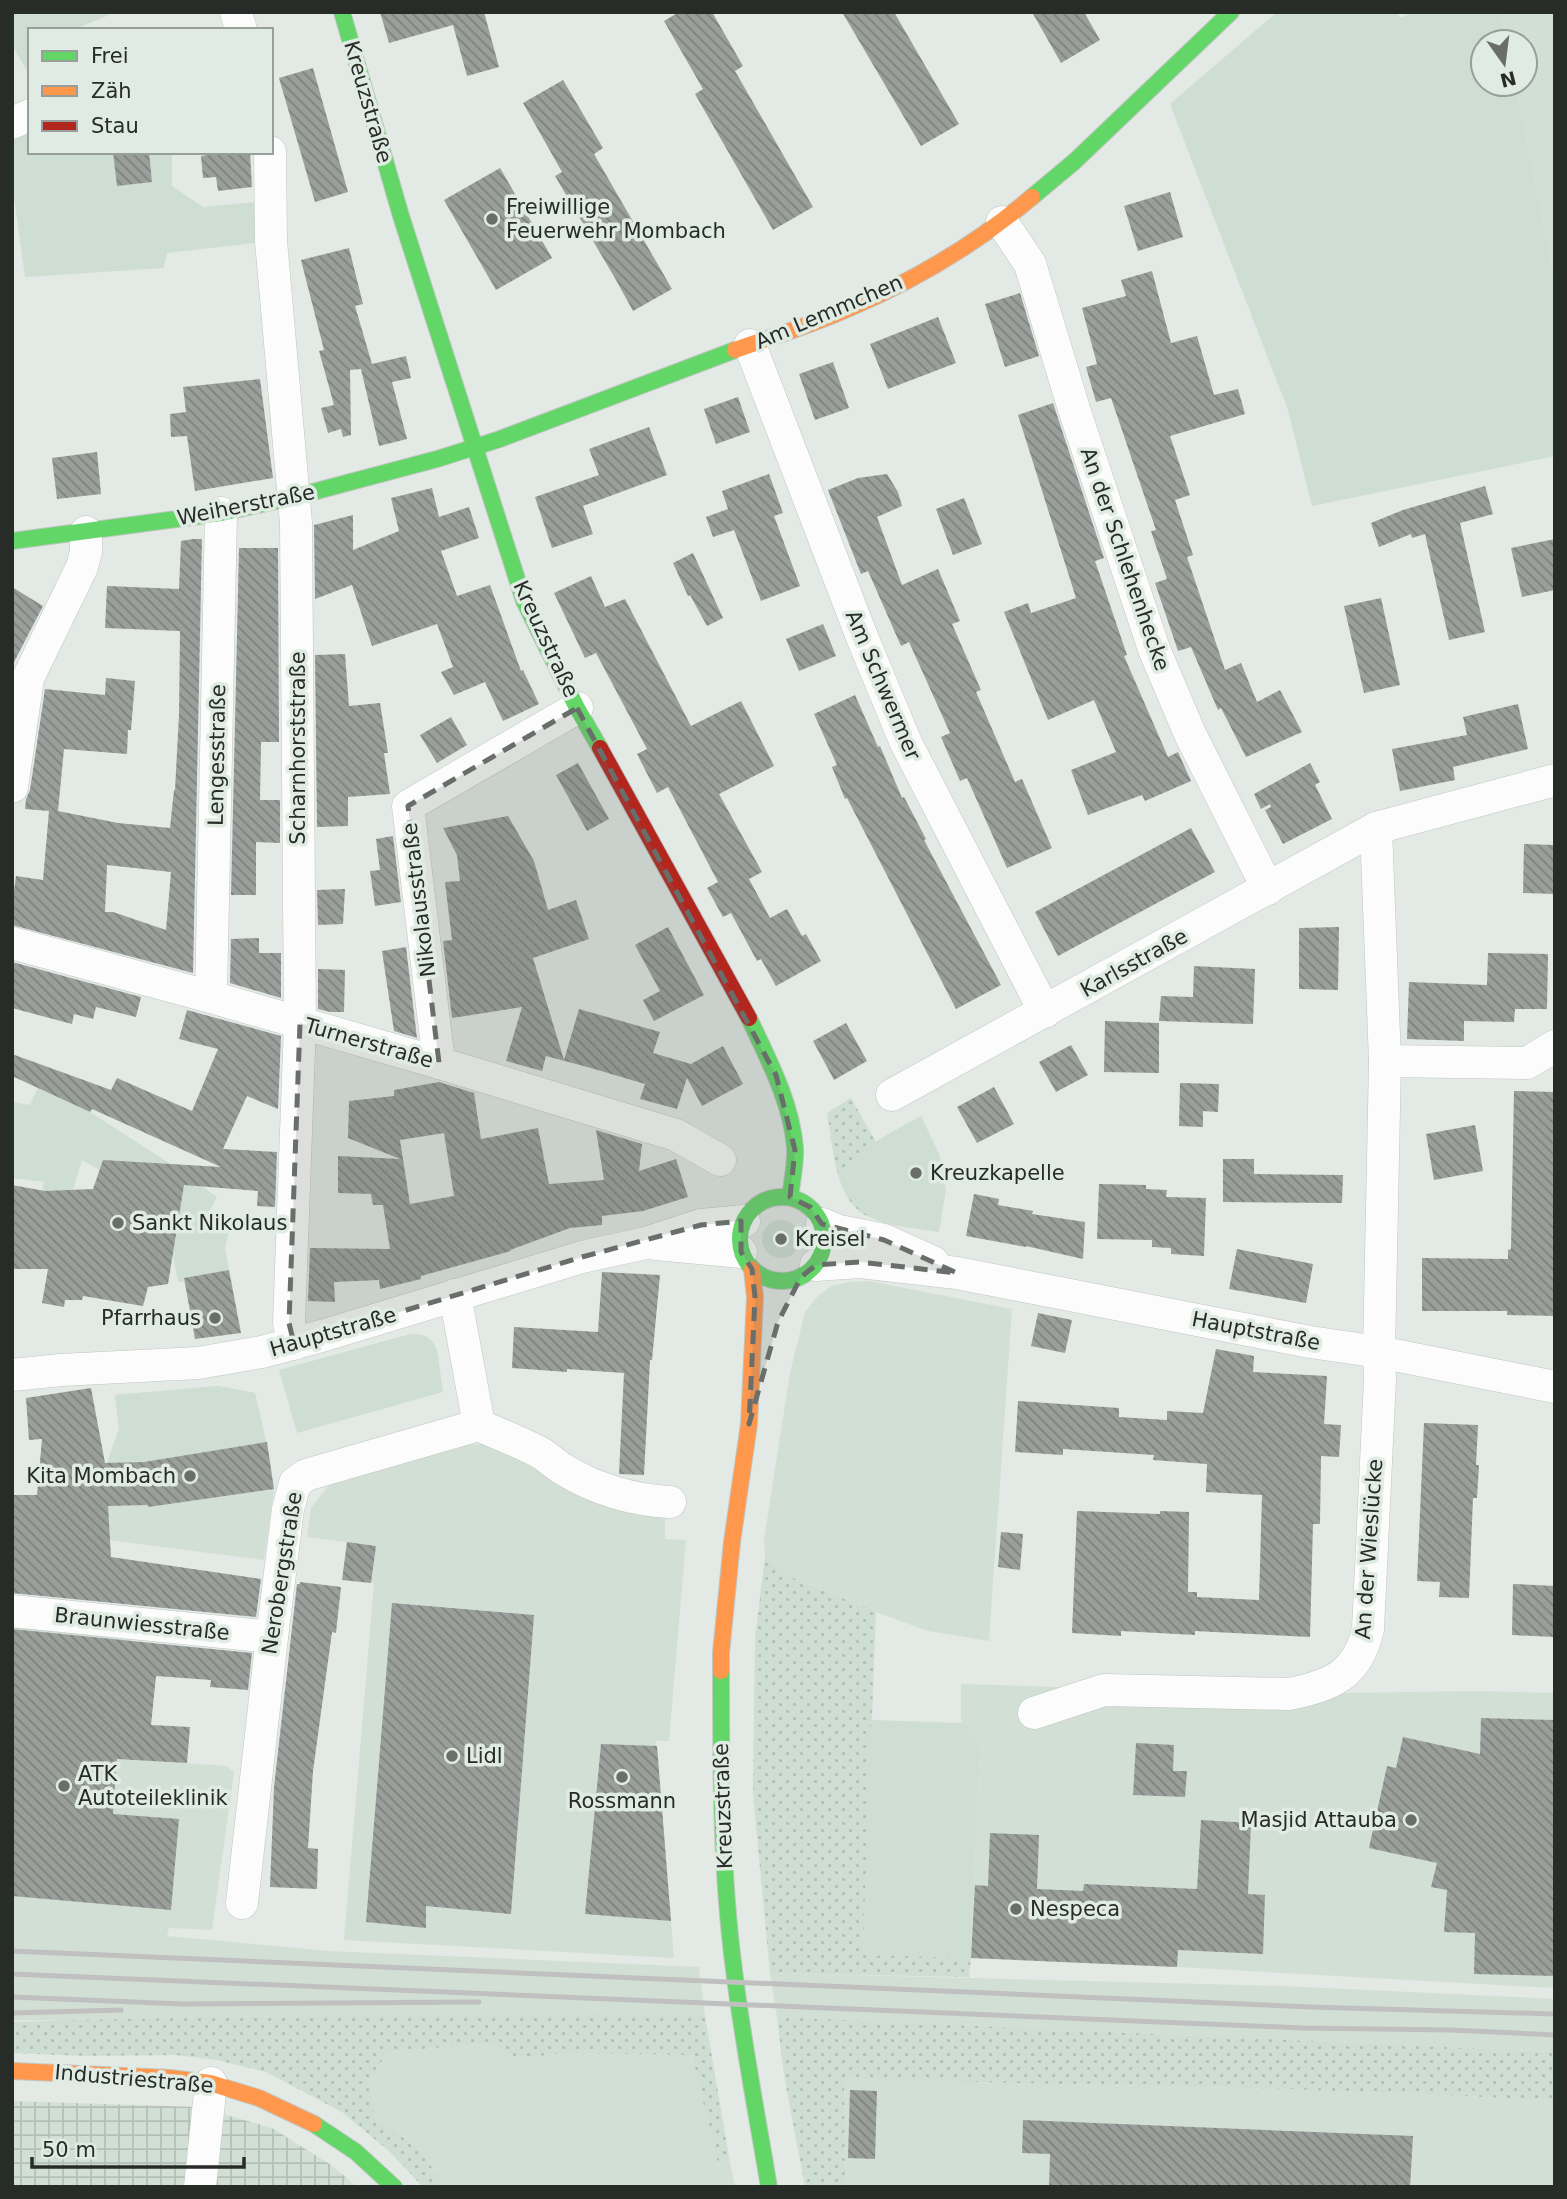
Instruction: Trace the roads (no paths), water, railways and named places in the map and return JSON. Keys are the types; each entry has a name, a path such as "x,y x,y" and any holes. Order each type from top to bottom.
{"street":[{"name":"Kreuzstraße","path":"342,12 401,216 524,601 577,708 745,1009 776,1075 791,1120 795,1150 790,1197"},
{"name":"Am Lemmchen","path":"475,448 844,311 896,287 938,263 1002,222 1075,161 1231,12"},
{"path":"12,123 28,116"},
{"name":"Scharnhorststraße","path":"270,154 271,241 296,523 300,1023 289,1323 294,1344"},
{"name":"An der Schlehenhecke","path":"1002,222 1030,264 1074,409 1154,649 1190,734 1268,889"},
{"name":"Am Schwermer","path":"750,345 862,637 906,743 1045,1012"},
{"name":"Weiherstraße","path":"12,541 221,513 293,497 475,448"},
{"name":"Lengesstraße","path":"211,997 221,513"},
{"path":"12,788 27,678 82,567 86,552 86,533"},
{"name":"Nikolausstraße","path":"439,1063 408,806 577,708"},
{"name":"Karlsstraße","path":"892,1095 1376,828 1555,780"},
{"path":"1376,828 1385,1061 1379,1352"},
{"name":"Turnerstraße","path":"12,943 211,997 676,1135 720,1160"},
{"path":"1385,1061 1527,1063 1555,1046"},
{"path":"747,1260 740,1231 750,1211 758,1203 779,1196 790,1197"},
{"name":"Hauptstraße","path":"790,1197 810,1206 822,1224 839,1231 884,1240 957,1273"},
{"name":"Hauptstraße","path":"12,1375 198,1363 239,1357 294,1344 582,1257 646,1243 701,1225 744,1221"},
{"path":"791,1296 824,1246 822,1224"},
{"name":"Hauptstraße","path":"646,1243 747,1260 762,1277 775,1281 788,1281 808,1271 860,1262 957,1273 1555,1387"},
{"name":"Kreuzstraße","path":"747,1260 755,1308 749,1424 732,1542 721,1653 721,1785 724,1860 734,1970 769,2187"},
{"path":"455,1296 479,1425 542,1454 565,1471 593,1485 641,1499 670,1502"},
{"name":"An der Wieslücke","path":"1034,1713 1104,1690 1289,1694 1317,1689 1349,1670 1364,1647 1368,1629 1379,1352"},
{"name":"Kreuzstraße","path":"749,1424 767,1360"},
{"name":"Nerobergstraße","path":"242,1903 288,1509 295,1483 306,1475 479,1425"},
{"name":"Braunwiesstraße","path":"12,1611 272,1637"},
{"name":"Industriestraße","path":"12,2071 211,2083 262,2100 320,2127 349,2147 394,2187"},
{"path":"200,2187 211,2083"}],"railway":[{"path":"12,1951 1311,2007 1555,2014"},
{"path":"12,1974 1303,2028 1451,2030 1555,2035"},
{"path":"12,1997 182,2004 479,2002"},
{"path":"12,2013 121,2010"}],"place":[{"name":"Freiwillige Feuerwehr Mombach","path":"492,219"},
{"name":"Kreuzkapelle","path":"916,1173"},
{"name":"Sankt Nikolaus","path":"118,1223"},
{"name":"Kreisel","path":"781,1239"},
{"name":"Pfarrhaus","path":"215,1318"},
{"name":"Kita Mombach","path":"190,1476"},
{"name":"Lidl","path":"452,1756"},
{"name":"Rossmann","path":"622,1777"},
{"name":"ATK Autoteileklinik","path":"64,1786"},
{"name":"Masjid Attauba","path":"1411,1820"},
{"name":"Nespeca","path":"1016,1909"}]}
